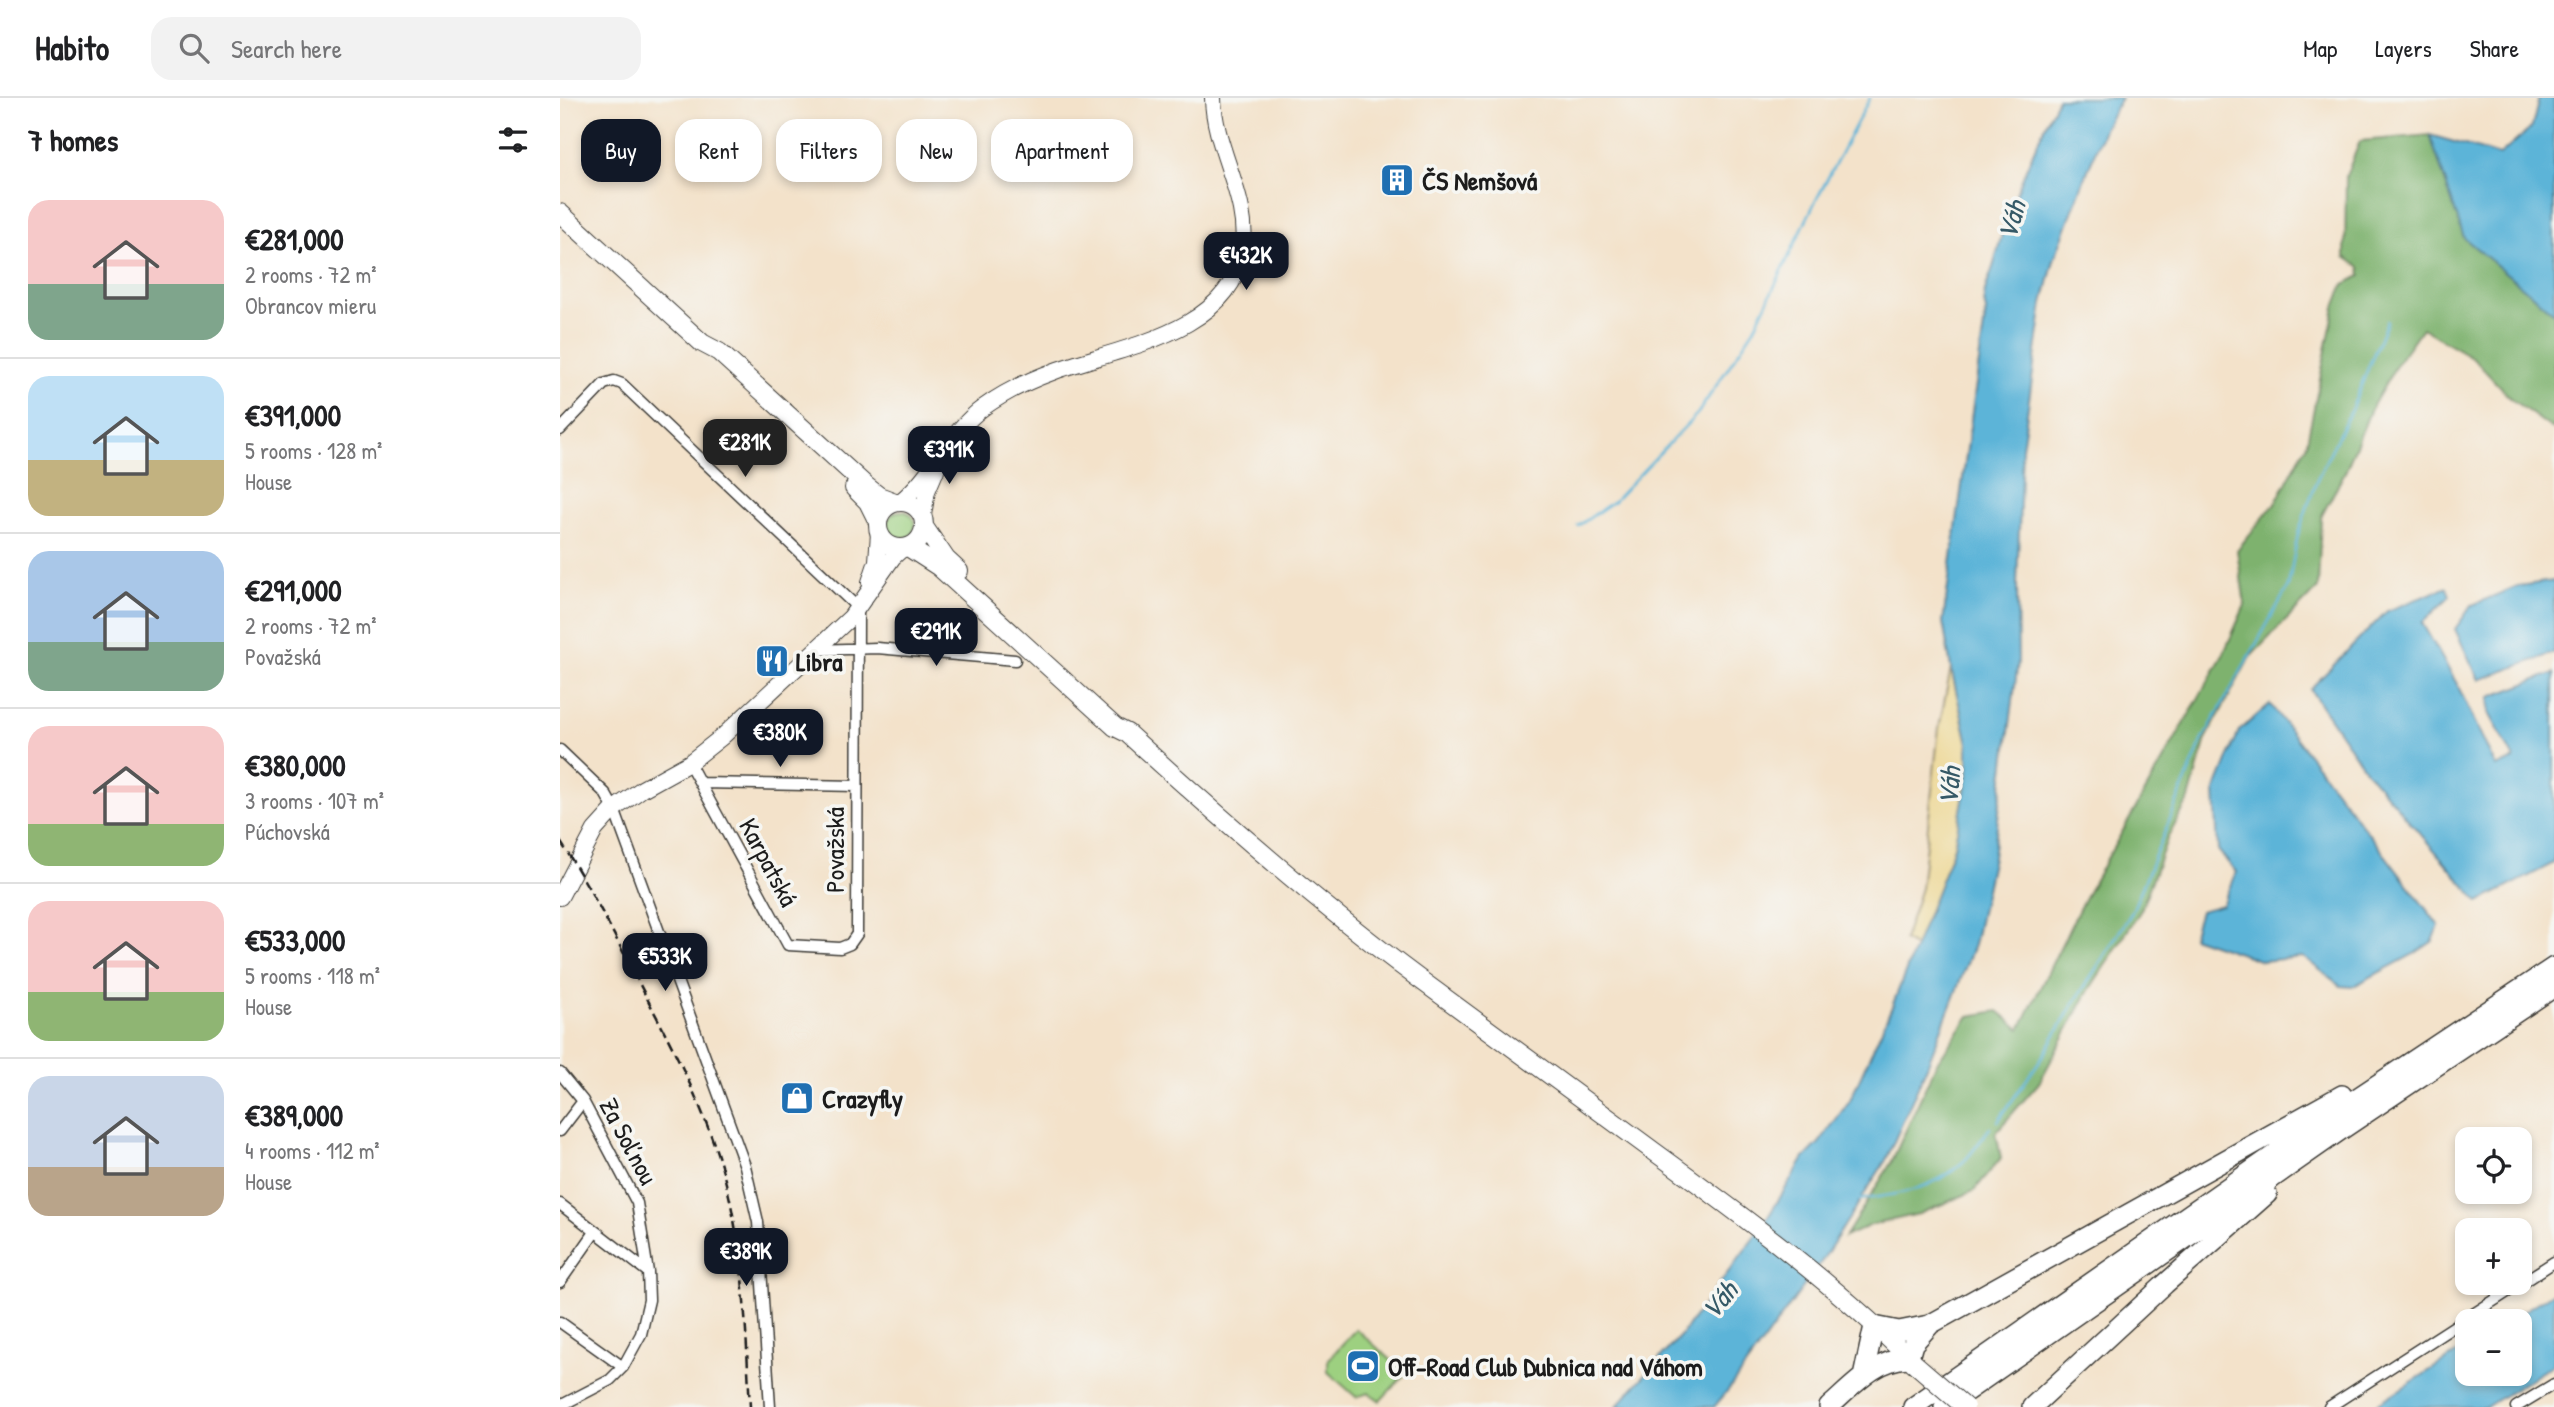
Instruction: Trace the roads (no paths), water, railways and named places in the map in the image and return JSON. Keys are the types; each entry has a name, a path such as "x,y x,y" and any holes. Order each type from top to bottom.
{"highway":[{"path":"1913,1407 2417,1057 2554,967"},
{"path":"1944,1407 2338,1132 2554,987"},
{"path":"1863,1377 1871,1323 1899,1331 1929,1325 2390,1065 2417,1057"},
{"path":"2032,1407 2165,1284 2338,1132"},
{"path":"1829,1407 1884,1362 1895,1358 1912,1360 1913,1344 1929,1325"}],"main road":[{"path":"861,603 877,561 879,527 884,509 910,494 960,427 1002,395 1055,370 1177,329 1203,313 1223,293 1240,265 1244,230 1236,191 1216,124 1213,98"},
{"path":"560,213 702,343 712,358 868,502 886,543 906,548 939,567 1115,727 1128,733 1259,849 1360,932 1415,976 1714,1194 1871,1323 1965,1407"},
{"path":"702,343 719,352 879,496 911,503 946,559 1122,720 1128,733"},
{"path":"560,897 595,830 614,809 642,789 690,763 730,729 816,650 861,603 893,557 921,538 927,491 944,448"}],"street":[{"path":"560,430 604,384 614,381 622,384 861,603"},
{"name":"Považská","path":"788,945 839,948 850,944 857,934 857,649 861,603"},
{"path":"816,650 857,649 1015,660"},
{"path":"560,750 605,793 614,809 745,1166 758,1222 770,1407"},
{"name":"Karpatská","path":"690,763 788,945"},
{"path":"701,783 858,786"},
{"name":"Za Soľnou","path":"560,1073 583,1101 637,1203 648,1272 649,1300 640,1334 623,1367 611,1380 560,1406"},
{"path":"560,1132 583,1101"},
{"path":"560,1204 648,1272"},
{"path":"560,1282 595,1232"},
{"path":"2329,1407 2554,1262"},
{"path":"560,1322 623,1367"},
{"path":"2516,1407 2554,1384"}],"water":[{"name":"Váh","path":"2058,98 2121,98 2104,129 2081,188 2054,260 2043,303 2022,448 2017,585 2018,662 1993,857 1974,945 1927,1066 1886,1160 1820,1264 1726,1393 1714,1407 1616,1407 1681,1335 1762,1227 1804,1158 1819,1143 1850,1100 1891,1009 1954,847 1968,775 1968,743 1943,622 1986,311 1984,295 2016,195"},
{"path":"2539,98 2554,98 2554,313 2464,238 2430,135 2500,155 2532,127"},
{"path":"2554,581 2554,653 2479,680 2455,629 2472,605 2518,586"},
{"path":"2447,587 2450,596 2422,623 2457,684 2496,767 2514,759 2489,713 2490,697 2554,673 2554,863 2479,902 2366,771 2310,689 2387,611"},
{"path":"2270,704 2439,926 2433,941 2352,987 2341,986 2303,957 2262,961 2192,937 2200,911 2222,905 2236,872 2218,850 2215,791 2239,731"},
{"path":"2554,1292 2554,1364 2532,1378 2532,1309 2527,1309"},
{"path":"2455,1355 2455,1386 2519,1386 2486,1407 2372,1407"}],"waterway":[{"path":"1578,526 1614,501 1698,413 1754,329 1815,202 1870,98"},
{"path":"1998,1121 2045,1053 2132,912 2202,741 2288,587 2298,534 2317,479 2352,408 2387,321"},
{"path":"1858,1200 1914,1190 1940,1179 1967,1158 1990,1128"}],"railway":[{"path":"560,841 602,912 667,1037 714,1144 730,1200 739,1251 750,1407"}],"place":[{"name":"ČS Nemšová","path":"1397,180"},
{"name":"Libra","path":"772,661"},
{"name":"Crazyfly","path":"797,1098"},
{"name":"Off-Road Club Dubnica nad Váhom","path":"1363,1366"}]}
